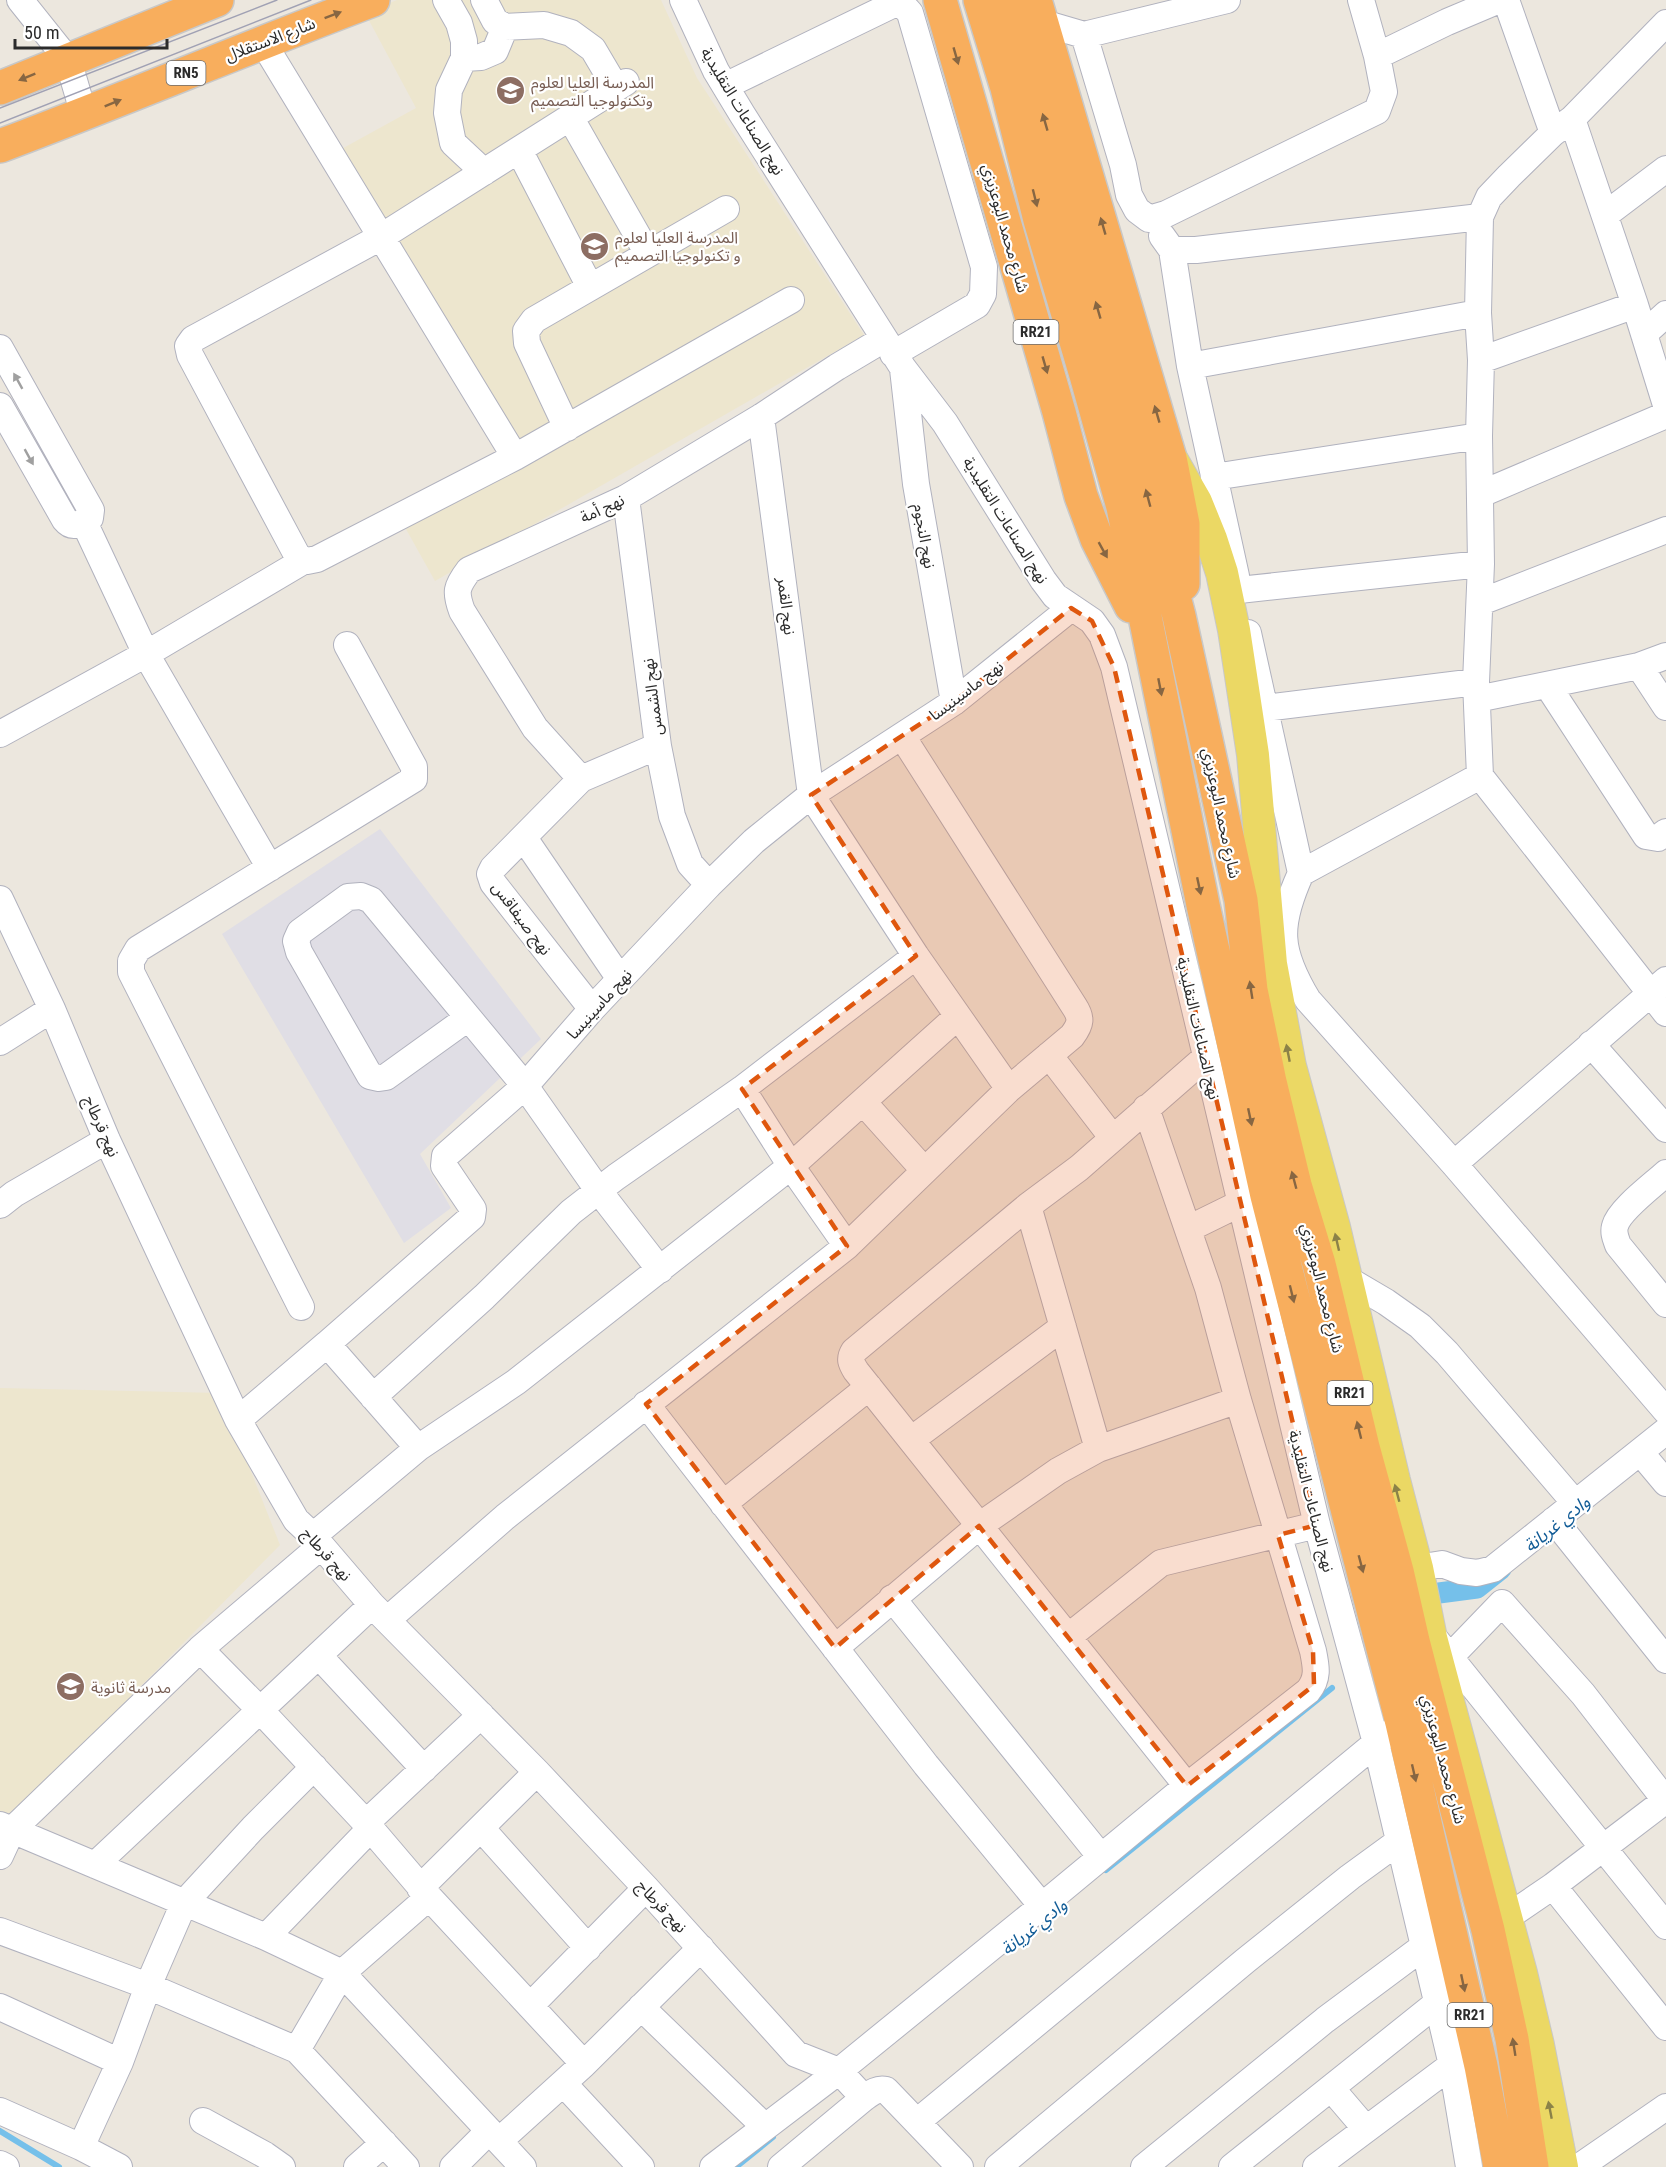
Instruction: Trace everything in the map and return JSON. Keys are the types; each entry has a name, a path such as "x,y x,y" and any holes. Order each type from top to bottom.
{"highway":[{"path":"0,88 217,0"},
{"name":"شارع الاستقلال","path":"0,146 84,115 262,41 373,0"},
{"name":"شارع محمد البوعزيزي","path":"940,0 1059,412 1081,496 1097,539 1154,655"},
{"name":"شارع محمد البوعزيزي","path":"980,0 1007,88 1040,220 1123,507 1203,905 1267,1196 1402,1723 1437,1940 1481,2066 1500,2167"},
{"name":"شارع محمد البوعزيزي","path":"1010,0 1119,387 1179,616 1241,900 1251,990 1295,1185 1332,1271 1363,1447 1397,1571 1431,1645 1512,2039 1532,2167"},
{"name":"شارع محمد البوعزيزي","path":"1039,12 1170,458 1183,524 1184,570 1179,616"}],"main road":[{"path":"1170,458 1196,502 1222,573 1234,630 1253,755 1270,964 1332,1271 1394,1480 1417,1568 1431,1645 1506,1918 1538,2045 1562,2167"}],"street":[{"path":"20,0 68,60 84,115"},
{"path":"446,0 459,23 464,41 464,58 449,90 447,113 453,143 484,172"},
{"path":"305,560 298,557 190,355 188,346 193,339 381,237 621,85 593,49 571,33 544,25 505,27 495,21 484,0"},
{"name":"نهج الصناعات التقليدية","path":"683,0 725,86 894,354 945,423 1043,580 1055,596 1092,621 1102,635 1114,668 1317,1525 1376,1743 1398,1842 1437,1940 1437,2004 1452,2065 1469,2167"},
{"path":"1039,12 1084,35 1227,0"},
{"path":"1149,219 1166,214 1377,111 1384,92 1377,56 1361,0"},
{"path":"1377,56 1499,0"},
{"path":"1506,0 1605,215 1666,405"},
{"name":"نهج أمة","path":"581,779 535,728 462,611 457,597 459,584 469,570 626,498 762,417 837,367 894,354 977,305 983,294 984,267 910,13 902,4 892,4 725,86"},
{"path":"1666,22 1489,197 1480,217 1478,313 1481,360 1479,436 1481,602 1477,691 1480,776 1658,986 1666,1013"},
{"path":"464,58 481,57 495,51 505,27"},
{"path":"1084,35 1123,165 1129,195 1137,210 1149,219 1172,250 1190,366 1301,873"},
{"path":"262,41 515,457"},
{"path":"570,117 648,254"},
{"path":"519,150 590,287"},
{"path":"1605,215 1666,169"},
{"path":"567,428 527,343 526,331 534,320 726,209"},
{"path":"1172,250 1196,250 1480,217"},
{"path":"0,734 146,654 305,560 317,559 515,457 791,300"},
{"path":"1481,360 1635,306"},
{"path":"1190,366 1478,313"},
{"path":"1644,334 1666,314"},
{"path":"0,348 90,510 90,518 72,525 65,520 0,406"},
{"name":"نهج النجوم","path":"894,354 954,702"},
{"path":"1481,494 1666,415"},
{"name":"نهج القمر","path":"762,417 811,795"},
{"path":"1214,477 1479,436"},
{"name":"نهج الشمس","path":"626,498 658,746 672,816 690,864 709,885"},
{"path":"84,522 146,654 270,868"},
{"path":"1481,602 1666,530"},
{"path":"1239,590 1481,564"},
{"name":"نهج ماسينيسا","path":"238,1420 472,1217 473,1209 444,1166 445,1156 525,1086 620,979 754,841 811,795 954,702 1071,608"},
{"path":"301,1307 131,972 131,961 138,949 414,779 414,768 347,645"},
{"path":"1265,708 1548,686 1638,666 1666,656"},
{"path":"1638,666 1666,707"},
{"path":"1548,686 1646,836 1663,839"},
{"path":"95,1865 319,1656 505,1517 847,1246 1009,1089 1072,1036 1080,1026 1081,1017 902,736"},
{"name":"نهج صيفاقس","path":"592,1009 493,884 490,874 493,868 581,779 658,746"},
{"path":"1480,776 1301,873 1288,901 1283,930 1285,951 1293,974 1308,1000 1454,1164 1666,1411"},
{"path":"811,795 916,957 1009,1089"},
{"path":"524,838 620,979"},
{"path":"468,1018 386,1077 370,1076 299,952 296,941 300,932 348,897 361,896 371,900 525,1086 598,1190 660,1270"},
{"name":"نهج قرطاج","path":"0,899 52,1009 107,1140 238,1420 296,1520 379,1612 537,1772 646,1888 796,2054 850,2083"},
{"path":"373,1397 484,1297 571,1212 598,1190 742,1089 916,957"},
{"path":"1454,1164 1658,986"},
{"path":"0,1042 52,1009"},
{"path":"0,1856 6,1828 418,1448 516,1382 791,1166 958,1016"},
{"path":"1592,1044 1666,1129"},
{"path":"1049,1055 1112,1137"},
{"path":"1187,1786 869,1387 851,1364 850,1357 854,1351 1028,1206 1079,1167 1206,1057"},
{"path":"742,1089 791,1166 847,1246"},
{"path":"862,1102 924,1170"},
{"path":"781,2167 850,2083 1042,1906 1314,1685 1317,1673 1313,1651 1238,1400 1208,1288 1146,1108"},
{"path":"0,1205 14,1194 107,1140"},
{"path":"1666,1173 1621,1215 1615,1225 1614,1235 1618,1245 1666,1304"},
{"path":"1188,1229 1241,1203"},
{"path":"1028,1206 1098,1449"},
{"path":"1332,1271 1420,1326 1447,1353 1575,1503"},
{"path":"911,1440 1063,1327"},
{"path":"327,1344 418,1448"},
{"path":"723,1503 869,1387"},
{"path":"835,1648 979,1526 1058,1470 1098,1449 1238,1400"},
{"path":"646,1404 926,1765 1042,1906"},
{"path":"1417,1568 1442,1564 1461,1571 1477,1573 1492,1569 1666,1431"},
{"path":"1640,1452 1666,1483"},
{"path":"1554,1520 1666,1660"},
{"path":"1068,1637 1161,1563 1317,1525"},
{"path":"1492,1569 1502,1603 1583,1694 1666,1801 1506,1918"},
{"path":"892,1598 1101,1857"},
{"path":"1502,1603 1431,1645 1604,1848 1666,1926"},
{"path":"200,1649 314,1767 425,1892 584,2064"},
{"path":"319,1656 424,1769"},
{"path":"267,1937 368,1826 481,1715"},
{"path":"918,2121 1402,1723"},
{"path":"81,2147 120,2062 148,1986 184,1903 253,1828 314,1767"},
{"path":"297,2050 342,1973 425,1892 481,1828 537,1772"},
{"path":"6,1828 267,1937 342,1973 523,2167"},
{"path":"481,1828 588,1948"},
{"path":"998,2167 1254,1954 1350,1877 1398,1842"},
{"path":"1552,1886 1666,2027"},
{"path":"530,2006 646,1888"},
{"path":"0,1931 148,1986 297,2050 406,2167"},
{"path":"1144,2167 1324,2020 1437,1940"},
{"path":"453,2167 563,2083 701,1948"},
{"path":"1232,2167 1437,2004"},
{"path":"0,2007 120,2062"},
{"path":"641,2007 764,2126"},
{"path":"1316,2167 1452,2065"},
{"path":"563,2083 641,2167"},
{"path":"713,2167 764,2126 850,2083 874,2091 886,2090 960,2167"},
{"path":"1330,2088 1366,2129"},
{"path":"1579,2167 1666,2107"},
{"path":"0,2111 81,2147 119,2167"},
{"path":"203,2121 265,2155 282,2167"},
{"path":"357,2167 384,2143"},
{"path":"0,2164 6,2167"}],"highlighted area":[{"path":"1071,608 1092,621 1114,667 1317,1525 1278,1535 1313,1651 1314,1685 1187,1786 979,1526 835,1648 646,1404 847,1246 742,1089 916,956 811,795 954,702"}],"shaded area":[{"name":"المدرسة العليا لعلوم و تكنولوجيا التصميم","path":"397,0 661,0 697,78 864,335 435,581 402,522 514,461 327,157 416,108 365,13"},
{"path":"380,829 541,1039 420,1154 451,1208 404,1243 222,934"},
{"name":"مدرسة ثانوية","path":"0,1388 220,1393 280,1545 0,1829"}],"waterway":[{"name":"وادي غريانة","path":"1439,1593 1477,1588 1501,1569"},
{"name":"وادي غريانة","path":"1106,1870 1332,1688"},
{"name":"وادي غريانة","path":"0,2131 59,2167"},
{"name":"وادي غريانة","path":"736,2167 773,2137"}],"tram line":[{"path":"0,108 277,0"},
{"path":"0,123 311,0"}],"place":[{"name":"المدرسة العليا لعلوم وتكنولوجيا التصميم","path":"510,91"},
{"name":"المدرسة العليا لعلوم و تكنولوجيا التصميم","path":"594,246"},
{"name":"مدرسة ثانوية","path":"70,1687"}]}
